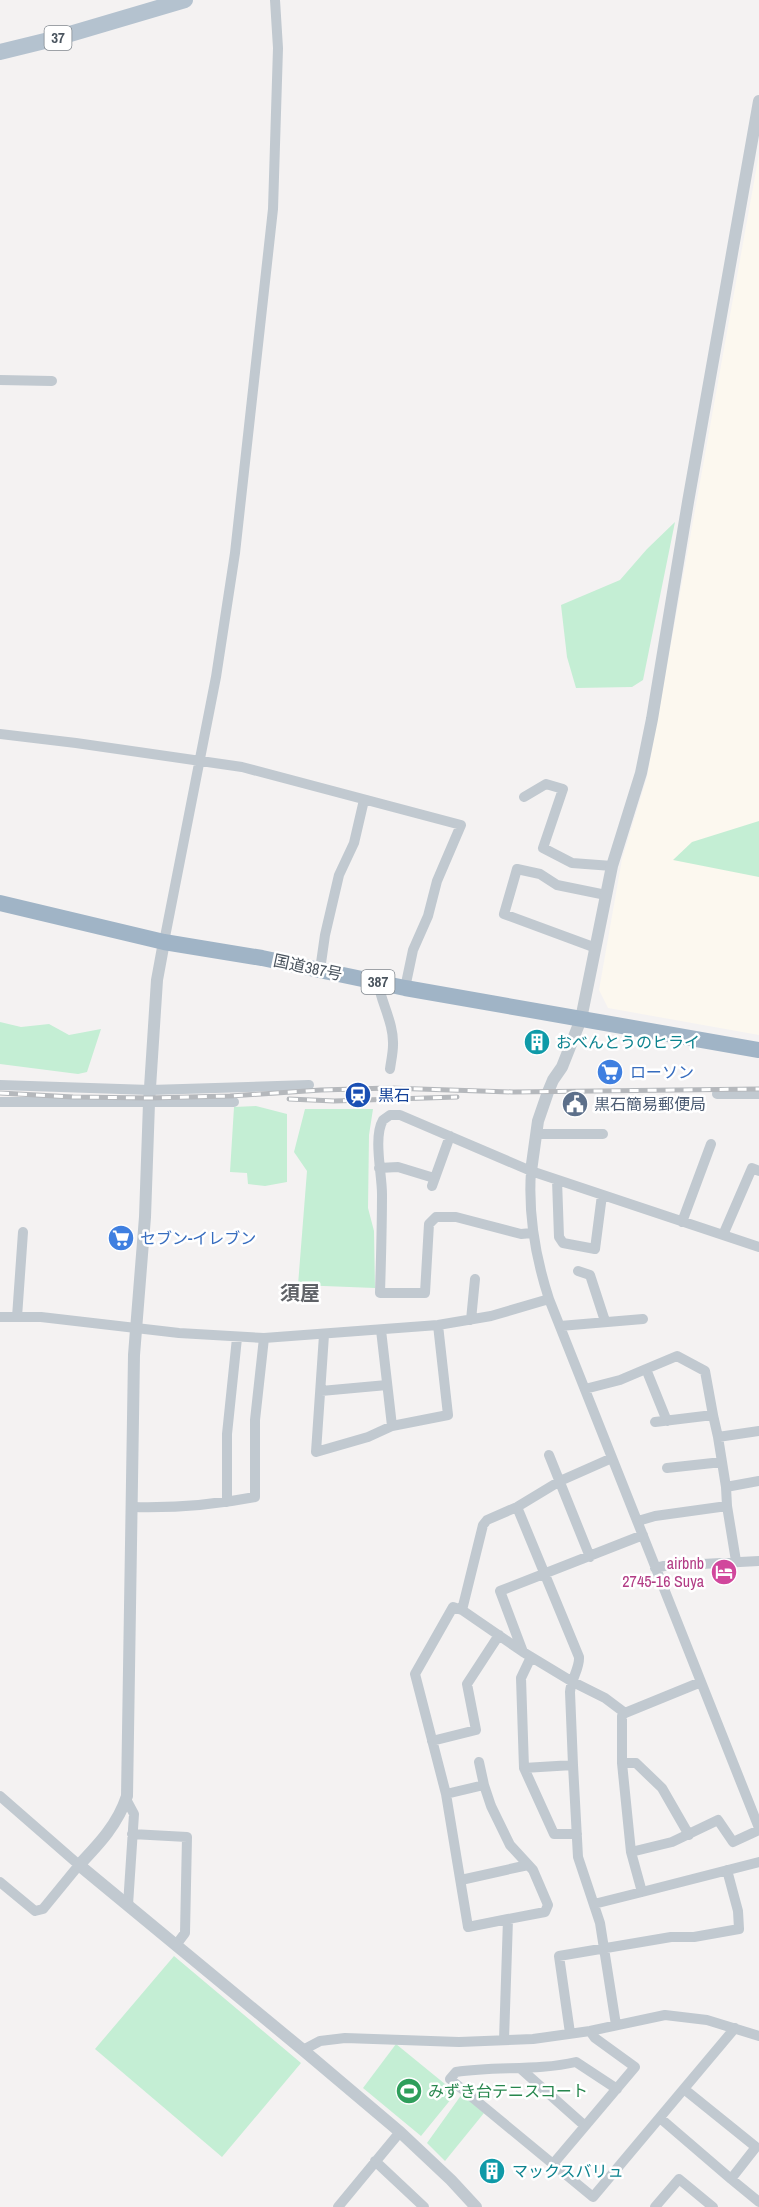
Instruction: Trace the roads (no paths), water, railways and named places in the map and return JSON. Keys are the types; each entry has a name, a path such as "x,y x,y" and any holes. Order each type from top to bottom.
{"highway":[{"name":"国道387号","path":"0,903 164,942 262,958 405,988 759,1050"}],"main road":[{"name":"37","path":"0,52 53,39 185,0"}],"street":[{"path":"0,1882 35,1911 43,1909 116,1823 126,1799 129,1774 135,1327 145,1217 157,980 216,677 235,553 273,209 278,48 275,0"},
{"path":"631,1852 689,1835 718,1820 733,1842 759,1829 549,1299 539,1269 532,1233 531,1171 536,1134 548,1092 562,1067 581,1019 612,866 641,773 759,101"},
{"path":"0,380 52,381"},
{"path":"0,734 242,767 461,825 437,880 428,916 413,950 405,988"},
{"path":"524,797 546,784 563,789 543,848 572,863 612,866"},
{"path":"320,970 325,935 339,875 354,843 364,800"},
{"path":"596,948 504,914 517,869 540,874 557,885 606,896"},
{"path":"378,982 380,998 388,1017 394,1043 390,1069"},
{"path":"0,1085 150,1090 309,1084"},
{"path":"717,1094 759,1094"},
{"path":"0,1102 234,1102"},
{"path":"532,1233 521,1234 456,1217 436,1216 429,1224 425,1293 380,1293 382,1190 379,1168 380,1124 390,1115 400,1115 531,1171 759,1247"},
{"path":"536,1134 603,1134"},
{"path":"379,1168 398,1167 433,1182 450,1136"},
{"path":"682,1222 711,1144"},
{"path":"723,1235 752,1168 759,1171"},
{"path":"558,1180 559,1237 563,1243 595,1249 602,1195"},
{"path":"17,1317 23,1232"},
{"path":"578,1271 590,1275 605,1321"},
{"path":"471,1320 475,1279"},
{"path":"0,1317 135,1327 237,1338 264,1338 438,1325 471,1320 549,1299"},
{"path":"560,1326 642,1319"},
{"path":"324,1335 316,1452 368,1437 392,1426 448,1415 438,1325"},
{"path":"381,1330 392,1426"},
{"path":"227,1502 227,1434 237,1338"},
{"path":"133,1507 166,1508 255,1497 255,1420 264,1338"},
{"path":"585,1389 620,1380 677,1356 705,1371 718,1437 736,1561"},
{"path":"646,1369 661,1422 713,1415"},
{"path":"321,1391 387,1385"},
{"path":"718,1437 759,1431"},
{"path":"549,1455 590,1557"},
{"path":"462,1610 483,1525 487,1520 517,1507 560,1481 612,1458"},
{"path":"667,1468 722,1462"},
{"path":"726,1487 759,1481"},
{"path":"638,1521 655,1516 727,1506"},
{"path":"517,1507 579,1657 579,1664 571,1681 578,1857 600,1923 616,2025"},
{"path":"577,1833 554,1834 524,1768 521,1678 527,1654 500,1592 643,1535"},
{"path":"655,1568 759,1561"},
{"path":"479,1762 491,1806 510,1845 533,1870 548,1905 544,1912 468,1927 446,1794 415,1674 453,1607 462,1610 571,1681 605,1698 625,1713"},
{"path":"432,1741 476,1730 467,1684 499,1635"},
{"path":"642,1892 631,1852 622,1763 622,1716 701,1682"},
{"path":"622,1763 636,1763 662,1788 689,1835"},
{"path":"524,1768 573,1765"},
{"path":"446,1794 484,1785"},
{"path":"747,1798 759,1798"},
{"path":"126,1799 134,1814 128,1905"},
{"path":"2,1800 400,2132 476,2207"},
{"path":"132,1834 187,1836 185,1933 176,1945"},
{"path":"594,1904 759,1862"},
{"path":"461,1880 528,1865"},
{"path":"570,2033 559,1956 671,1937 694,1937 739,1929 738,1911 727,1870"},
{"path":"504,2040 508,1919"},
{"path":"303,2050 320,2041 345,2038 459,2042 533,2038 590,2031 665,2015 707,2020 759,2036"},
{"path":"585,2207 735,2028"},
{"path":"553,2164 635,2067 590,2031"},
{"path":"593,2197 450,2079 456,2072 477,2069 558,2066 576,2062 617,2089"},
{"path":"520,2068 585,2126"},
{"path":"684,2089 758,2146 731,2178"},
{"path":"660,2118 759,2202"},
{"path":"338,2207 400,2132"},
{"path":"375,2161 419,2205"},
{"path":"655,2207 679,2179 713,2207"}],"railway":[{"path":"0,1093 149,1098 389,1088 513,1092 759,1089"},
{"path":"289,1099 334,1101 457,1097"}],"place":[{"name":"おべんとうのヒライ","path":"537,1042"},
{"name":"ローソン","path":"610,1072"},
{"name":"黒石","path":"358,1095"},
{"name":"黒石簡易郵便局","path":"575,1104"},
{"name":"セブン-イレブン","path":"121,1238"},
{"name":"airbnb 2745-16 Suya","path":"724,1572"},
{"name":"みずき台テニスコート","path":"409,2091"},
{"name":"マックスバリュ","path":"492,2171"}],"district":[{"name":"須屋","path":"300,1293"}]}
